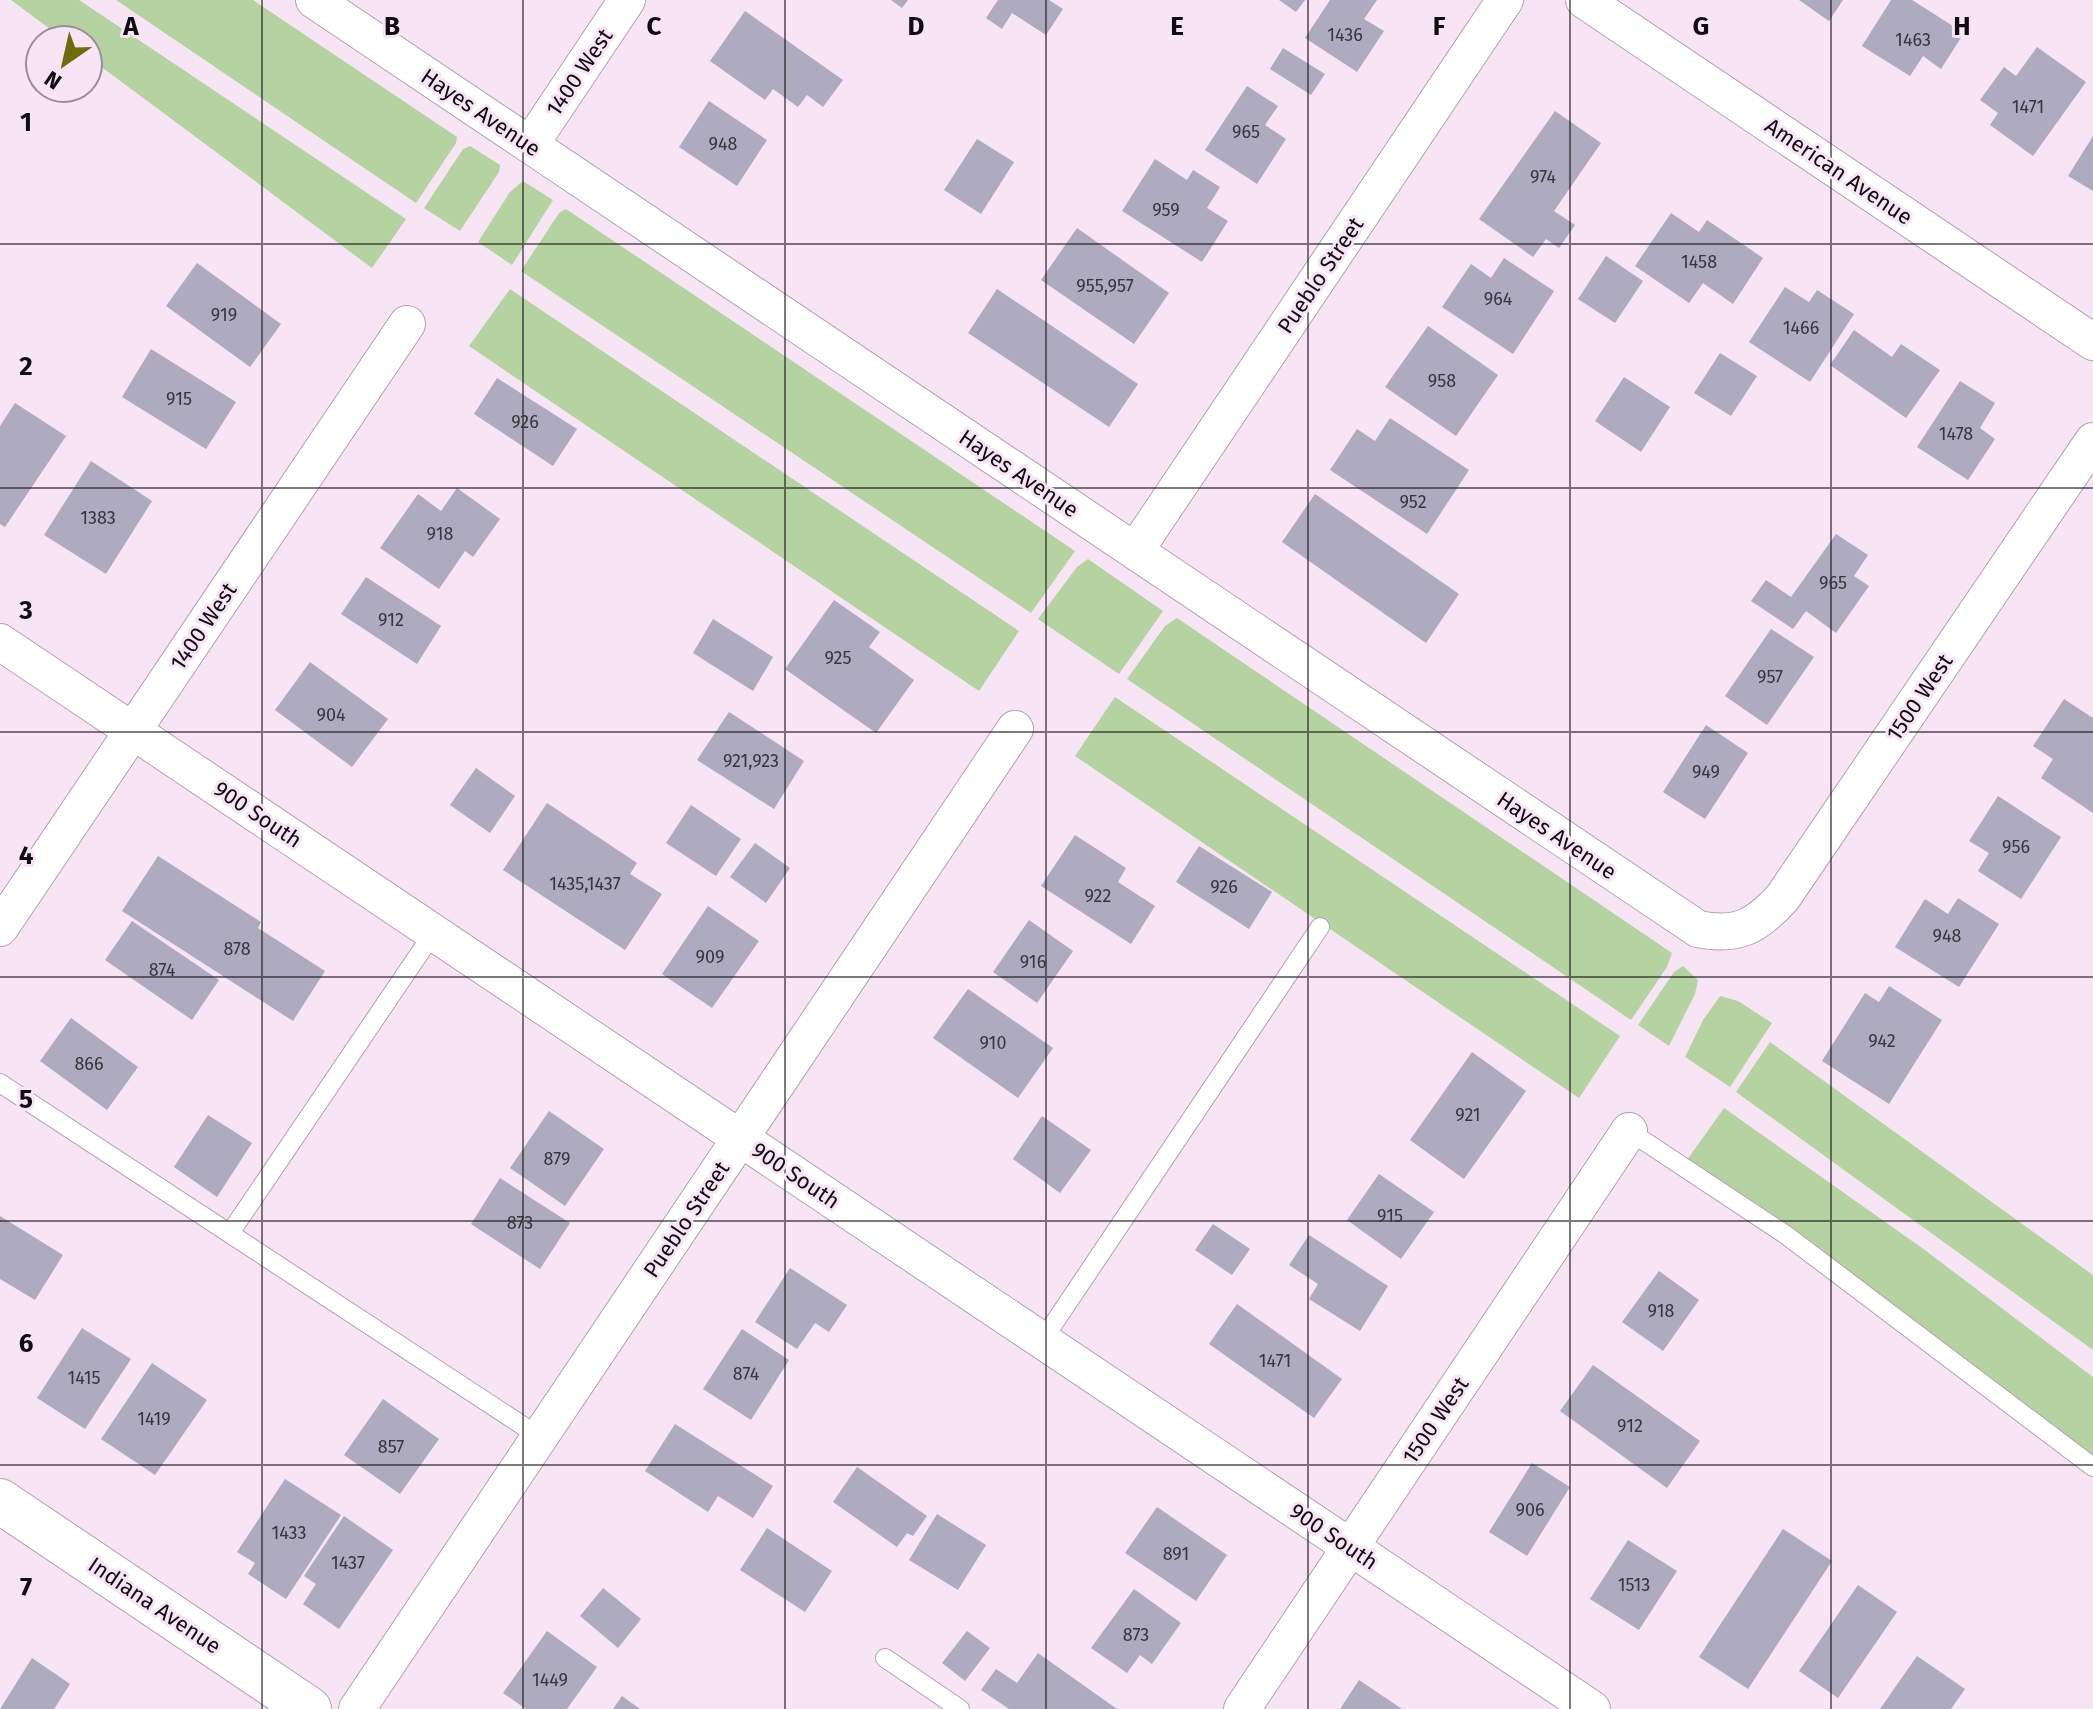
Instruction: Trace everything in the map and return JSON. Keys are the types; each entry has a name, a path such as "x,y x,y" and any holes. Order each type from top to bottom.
{"street":[{"name":"Hayes Avenue","path":"314,0 1698,929 1729,934"},
{"name":"1400 West","path":"530,145 627,0"},
{"name":"Pueblo Street","path":"1135,551 1505,0"},
{"name":"American Avenue","path":"1584,0 2093,342"},
{"name":"1400 West","path":"0,928 407,324"},
{"name":"1500 West","path":"1729,934 1768,914 1783,897 2093,441"},
{"name":"900 South","path":"0,642 1592,1709"},
{"name":"Pueblo Street","path":"357,1709 1015,729"},
{"name":"1500 West","path":"1242,1709 1629,1131"},
{"name":"Indiana Avenue","path":"0,1501 309,1709"}],"lane":[{"path":"1042,1341 1320,927"},
{"path":"230,1233 434,932"},
{"path":"0,1083 540,1437"},
{"path":"1629,1131 1786,1235 2093,1467"},
{"path":"885,1658 960,1709"}],"green space":[{"path":"11,0 79,0 406,219 372,268 104,69 104,24 43,24"},
{"path":"116,0 253,0 457,137 456,143 416,203"},
{"path":"470,146 500,165 499,172 460,231 424,208 463,149"},
{"path":"523,181 553,200 512,265 478,242 510,192"},
{"path":"566,209 1075,551 1031,613 521,271 559,213"},
{"path":"510,289 1019,631 979,691 469,346"},
{"path":"1088,559 1163,611 1119,674 1038,619 1077,567"},
{"path":"1177,618 1672,953 1667,967 1631,1020 1127,679 1165,626"},
{"path":"1115,697 1620,1036 1579,1098 1075,756"},
{"path":"1683,966 1698,980 1695,994 1669,1046 1638,1025 1674,972"},
{"path":"1720,996 1738,1001 1772,1023 1730,1087 1685,1057 1703,1020"},
{"path":"1770,1042 2093,1275 2093,1350 1736,1092"},
{"path":"1724,1108 1922,1248 2093,1377 2093,1459 1687,1160"}],"building":[{"path":"891,0 908,0 902,8"},
{"path":"998,0 1049,0 1063,9 1046,35 1012,13 1002,29 986,18"},
{"path":"1279,0 1305,0 1296,12"},
{"path":"1330,0 1377,0 1364,19 1384,31 1357,72 1305,38"},
{"path":"1799,0 1843,0 1829,21"},
{"path":"1891,0 1912,0 1964,33 1941,69 1923,56 1910,76 1862,46"},
{"path":"745,11 843,80 823,107 807,95 798,107 773,89 765,100 710,61"},
{"path":"2037,47 2086,82 2033,156 1990,125 1998,113 1980,100 2004,67 2016,76"},
{"path":"1283,48 1325,74 1311,95 1270,69"},
{"path":"1247,86 1278,106 1265,125 1286,139 1257,184 1205,150"},
{"path":"709,101 767,140 737,186 679,147"},
{"path":"1555,111 1601,143 1554,211 1575,225 1559,248 1546,239 1533,257 1479,219"},
{"path":"2093,136 2093,191 2068,176"},
{"path":"977,139 1014,162 981,214 944,190"},
{"path":"1155,159 1187,180 1193,170 1220,187 1207,208 1228,221 1202,262 1122,211"},
{"path":"1671,213 1699,232 1707,220 1763,258 1733,304 1703,283 1689,303 1635,266"},
{"path":"1077,228 1169,293 1134,344 1041,280"},
{"path":"1606,256 1643,281 1615,323 1578,299"},
{"path":"1504,258 1554,291 1513,354 1442,307 1471,264 1491,278"},
{"path":"197,263 281,324 250,367 166,306"},
{"path":"1785,287 1809,302 1817,290 1854,314 1810,382 1749,342"},
{"path":"997,289 1138,384 1109,427 968,333"},
{"path":"1428,326 1498,375 1456,436 1385,387"},
{"path":"1854,330 1892,357 1901,344 1940,370 1906,418 1830,365"},
{"path":"151,349 236,402 206,449 122,397"},
{"path":"1720,353 1757,376 1731,416 1694,393"},
{"path":"1624,377 1670,407 1641,452 1595,421"},
{"path":"497,378 577,429 553,466 474,414"},
{"path":"1960,381 1995,403 1980,428 1995,439 1968,480 1917,447"},
{"path":"15,403 66,436 5,527 0,524 0,426"},
{"path":"1390,418 1469,470 1427,534 1330,470 1357,429 1375,441"},
{"path":"91,461 152,501 106,574 44,535"},
{"path":"457,488 500,519 473,557 465,551 439,589 380,548 418,494 441,511"},
{"path":"1315,494 1459,594 1426,643 1282,542"},
{"path":"1836,534 1868,555 1854,576 1869,586 1836,633 1806,611 1793,629 1751,601 1766,580 1791,597"},
{"path":"366,577 441,626 417,664 341,614"},
{"path":"834,600 880,632 869,647 914,680 876,733 785,669"},
{"path":"713,619 773,657 753,691 693,653"},
{"path":"1771,629 1814,657 1767,725 1725,696"},
{"path":"310,662 388,719 352,767 275,710"},
{"path":"2064,699 2093,718 2093,813 2041,778 2053,759 2033,746"},
{"path":"729,712 804,761 774,809 697,760"},
{"path":"1706,725 1748,753 1705,819 1663,792"},
{"path":"476,768 515,796 490,833 450,805"},
{"path":"1998,796 2061,837 2021,899 1978,871 1989,853 1969,841"},
{"path":"547,803 637,863 630,874 662,894 625,950 503,870"},
{"path":"691,805 741,839 716,876 666,843"},
{"path":"1075,835 1126,868 1118,882 1155,906 1131,944 1041,886"},
{"path":"755,843 790,868 766,903 730,877"},
{"path":"1199,846 1272,892 1249,929 1176,882"},
{"path":"158,856 261,922 258,928 325,971 293,1021 122,911"},
{"path":"1958,898 1999,924 1959,987 1895,947 1925,899 1948,914"},
{"path":"708,906 759,941 712,1008 662,974"},
{"path":"1029,920 1073,951 1037,1003 993,972"},
{"path":"132,921 219,980 192,1020 105,960"},
{"path":"1889,986 1942,1020 1889,1104 1822,1061 1865,993 1879,1002"},
{"path":"968,989 1053,1048 1018,1098 933,1038"},
{"path":"71,1018 138,1067 107,1110 40,1061"},
{"path":"1472,1052 1526,1091 1464,1179 1410,1140"},
{"path":"549,1111 604,1149 565,1206 510,1168"},
{"path":"208,1115 252,1143 217,1197 174,1167"},
{"path":"1042,1116 1091,1150 1060,1193 1013,1159"},
{"path":"1379,1174 1434,1212 1401,1259 1347,1220"},
{"path":"500,1178 570,1223 540,1269 471,1224"},
{"path":"0,1216 63,1255 35,1300 0,1279"},
{"path":"1213,1224 1250,1249 1232,1275 1195,1250"},
{"path":"1309,1235 1388,1286 1360,1331 1309,1299 1318,1284 1289,1265"},
{"path":"790,1268 847,1305 829,1332 815,1323 797,1349 755,1322"},
{"path":"1659,1271 1699,1300 1663,1351 1622,1322"},
{"path":"1237,1304 1342,1379 1314,1418 1209,1344"},
{"path":"82,1328 131,1359 85,1429 37,1398"},
{"path":"742,1329 789,1360 751,1420 703,1389"},
{"path":"152,1363 207,1400 155,1475 101,1439"},
{"path":"1593,1365 1700,1441 1667,1488 1560,1411"},
{"path":"383,1399 439,1439 400,1494 344,1455"},
{"path":"675,1424 773,1486 753,1518 718,1496 708,1512 645,1471"},
{"path":"1532,1463 1570,1487 1527,1556 1489,1532"},
{"path":"857,1467 927,1516 913,1536 907,1533 897,1547 833,1502"},
{"path":"285,1479 341,1515 286,1599 248,1574 255,1563 237,1552"},
{"path":"1157,1507 1227,1555 1196,1601 1125,1553"},
{"path":"937,1514 986,1545 958,1590 909,1560"},
{"path":"344,1516 393,1550 339,1629 303,1604 316,1584 304,1576"},
{"path":"767,1528 832,1571 805,1612 740,1570"},
{"path":"1783,1529 1832,1561 1748,1689 1699,1657"},
{"path":"1628,1540 1677,1571 1639,1630 1590,1599"},
{"path":"1858,1585 1897,1612 1838,1698 1799,1671"},
{"path":"603,1588 641,1619 618,1648 580,1616"},
{"path":"1134,1589 1181,1623 1152,1664 1140,1655 1127,1673 1091,1648"},
{"path":"547,1631 597,1667 567,1709 526,1709 503,1693"},
{"path":"967,1631 990,1648 965,1681 942,1663"},
{"path":"1038,1653 1117,1709 1009,1709 981,1690 996,1669 1017,1683"},
{"path":"1917,1656 1965,1689 1951,1709 1880,1709"},
{"path":"32,1658 70,1684 54,1709 0,1709"},
{"path":"1359,1680 1402,1709 1340,1709"},
{"path":"622,1696 640,1709 613,1709"}]}
